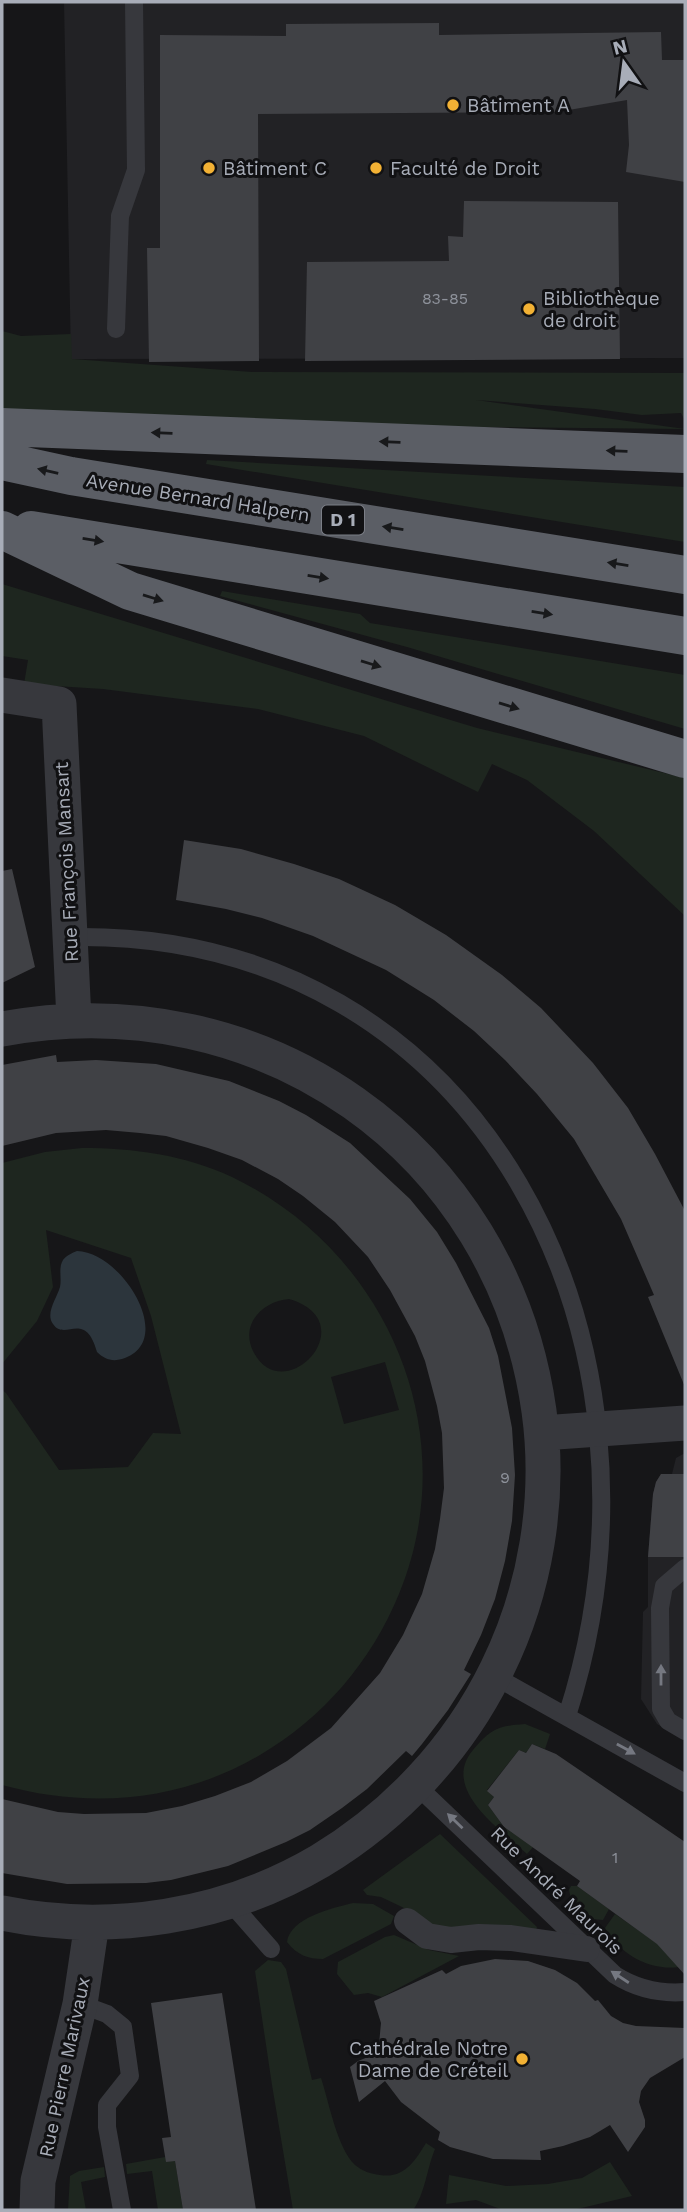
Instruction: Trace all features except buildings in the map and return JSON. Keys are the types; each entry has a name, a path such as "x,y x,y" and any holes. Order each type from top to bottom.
{"highway":[{"path":"2,427 685,454"},
{"name":"Avenue Bernard Halpern","path":"2,461 71,476 685,575"},
{"path":"2,528 685,636"},
{"path":"2,528 130,591 685,759"}],"street":[{"name":"Rue François Mansart","path":"2,695 59,704 74,1020"},
{"path":"2,1028 74,1020 150,1023 227,1040 276,1058 311,1076 345,1097 387,1129 424,1165 449,1195 472,1227 498,1273 526,1347 537,1393 542,1433 543,1490 536,1555 514,1631 494,1676 466,1724 416,1785 378,1821 335,1851 289,1877 229,1901 164,1917 92,1923 34,1919 2,1913"},
{"path":"542,1433 625,1430 685,1423"},
{"path":"407,1921 427,1936 451,1940 511,1938 587,1949"},
{"name":"Rue Pierre Marivaux","path":"37,2210 38,2181 80,2004 92,1923"}],"lane":[{"path":"116,329 120,216 136,170 134,2"},
{"path":"70,937 130,937 191,945 252,961 291,975 338,996 391,1028 441,1065 478,1101"},
{"path":"685,1568 664,1586 660,1608 661,1709 668,1721 685,1731"},
{"path":"567,1716 592,1660 605,1621"},
{"path":"494,1676 685,1783"},
{"name":"Rue André Maurois","path":"416,1785 615,1975 652,1991 685,1992"},
{"path":"229,1901 271,1949"},
{"path":"80,2004 107,2014 123,2027 130,2076 107,2105 122,2210"}],"shaded area":[{"name":"Faculté de Droit","path":"64,2 685,2 685,358 71,359"},
{"path":"2,331 21,336 71,334 72,359 252,372 685,373 685,421 681,413 642,415 476,400 685,429 181,424 2,416"},
{"path":"207,460 685,487 685,542 206,464"},
{"path":"2,584 477,728 685,778 685,916 594,831 527,780 492,764 478,792 364,736 258,709 103,689 24,684 28,660 2,656"},
{"path":"222,591 360,614 370,623 685,675 685,729 407,647 220,596"},
{"path":"101,1148 178,1158 232,1177 287,1210 333,1251 371,1299 399,1353 416,1411 423,1471 417,1533 399,1594 388,1619 359,1665 324,1706 304,1724 260,1755 199,1783 134,1797 68,1797 2,1785 2,1390 59,1470 128,1467 153,1433 181,1434 151,1316 131,1258 46,1230 53,1287 37,1321 2,1364 2,1163 45,1152","holes":["289,1299 311,1310 321,1325 320,1341 312,1356 298,1367 282,1371 266,1367 253,1351 249,1332 256,1316 263,1309","385,1362 399,1410 344,1424 331,1377"]},
{"path":"77,1251 94,1255 111,1266 126,1281 137,1299 144,1318 145,1335 138,1350 122,1359 105,1358 97,1352 87,1332 81,1329 58,1329 51,1320 51,1310 60,1287 63,1260"},
{"path":"685,1453 685,1740 657,1724 641,1699 643,1612 648,1607 648,1557 653,1494 661,1474 672,1474 676,1458"},
{"path":"525,1724 550,1734 545,1749 532,1744 526,1753 519,1750 487,1790 494,1797 488,1805 504,1827 533,1847 527,1854 478,1808 464,1779 465,1765 473,1750 485,1737 501,1728"},
{"path":"440,1834 537,1927 536,1931 442,1930 381,1897 367,1895 363,1890"},
{"path":"571,1886 577,1886 609,1909 603,1920 593,1919 571,1899"},
{"path":"353,1903 373,1904 394,1916 391,1924 323,1959 303,1955 287,1942 296,1926 304,1920"},
{"path":"615,1914 658,1944 672,1960 685,1952 685,1966 661,1967 629,1954 605,1928"},
{"path":"394,1935 429,1950 459,1956 382,1997 368,1993 354,1995 337,1974 338,1962 385,1937"},
{"path":"268,1960 281,1962 286,1969 312,2080 321,2078 338,2136 355,2165 373,2174 388,2176 408,2167 426,2143 435,2149 413,2210 293,2210 255,1971"},
{"path":"165,2157 175,2161 183,2210 158,2210 152,2171 127,2174 126,2164"},
{"path":"610,2162 632,2196 573,2210 503,2210 476,2200 446,2204 449,2175 506,2186 548,2184 582,2178"},
{"path":"104,2167 105,2177 81,2182 86,2210 68,2210 70,2176 79,2171"}],"place":[{"name":"Bâtiment A","path":"453,105"},
{"name":"Bâtiment C","path":"209,168"},
{"name":"Faculté de Droit","path":"376,168"},
{"name":"Bibliothèque de droit","path":"529,309"},
{"name":"Cathédrale Notre Dame de Créteil","path":"522,2059"}]}
